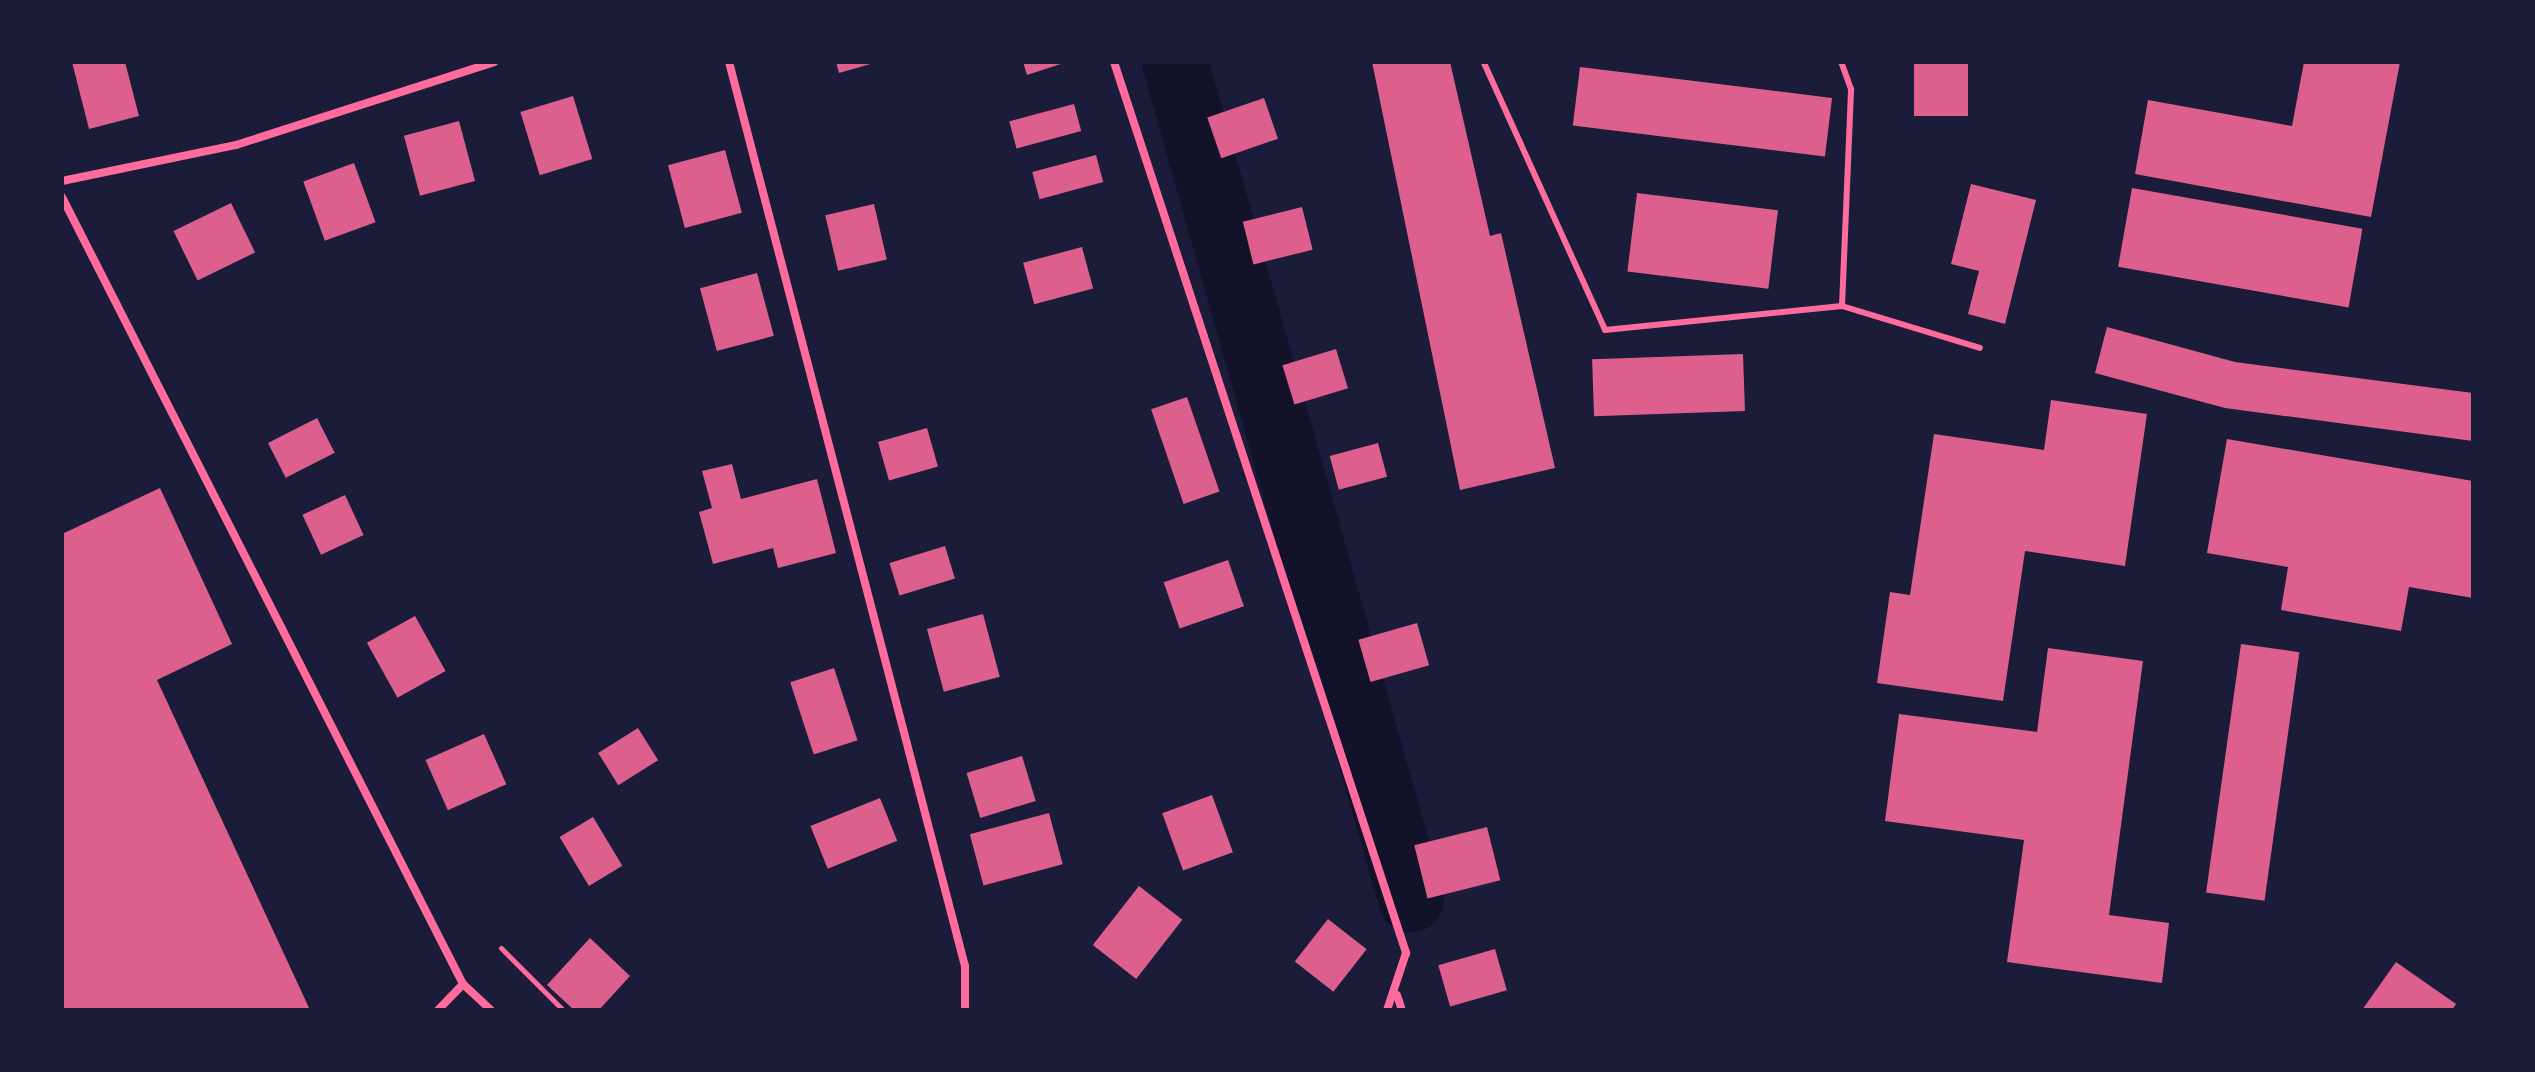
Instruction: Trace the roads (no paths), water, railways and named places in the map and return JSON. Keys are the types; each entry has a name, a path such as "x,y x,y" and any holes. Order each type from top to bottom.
{"street":[{"path":"62,181 236,145 494,62"},
{"path":"729,62 965,966 965,1010"},
{"path":"1114,62 1406,953 1397,995 1387,1010"},
{"path":"62,197 463,984 491,1010"},
{"path":"438,1010 463,984"},
{"path":"1397,995 1402,1010"}],"lane":[{"path":"1841,62 1851,89 1842,306"},
{"path":"1484,63 1605,330 1842,306 1980,348"}],"waterway":[{"path":"1175,62 1411,899"}]}
